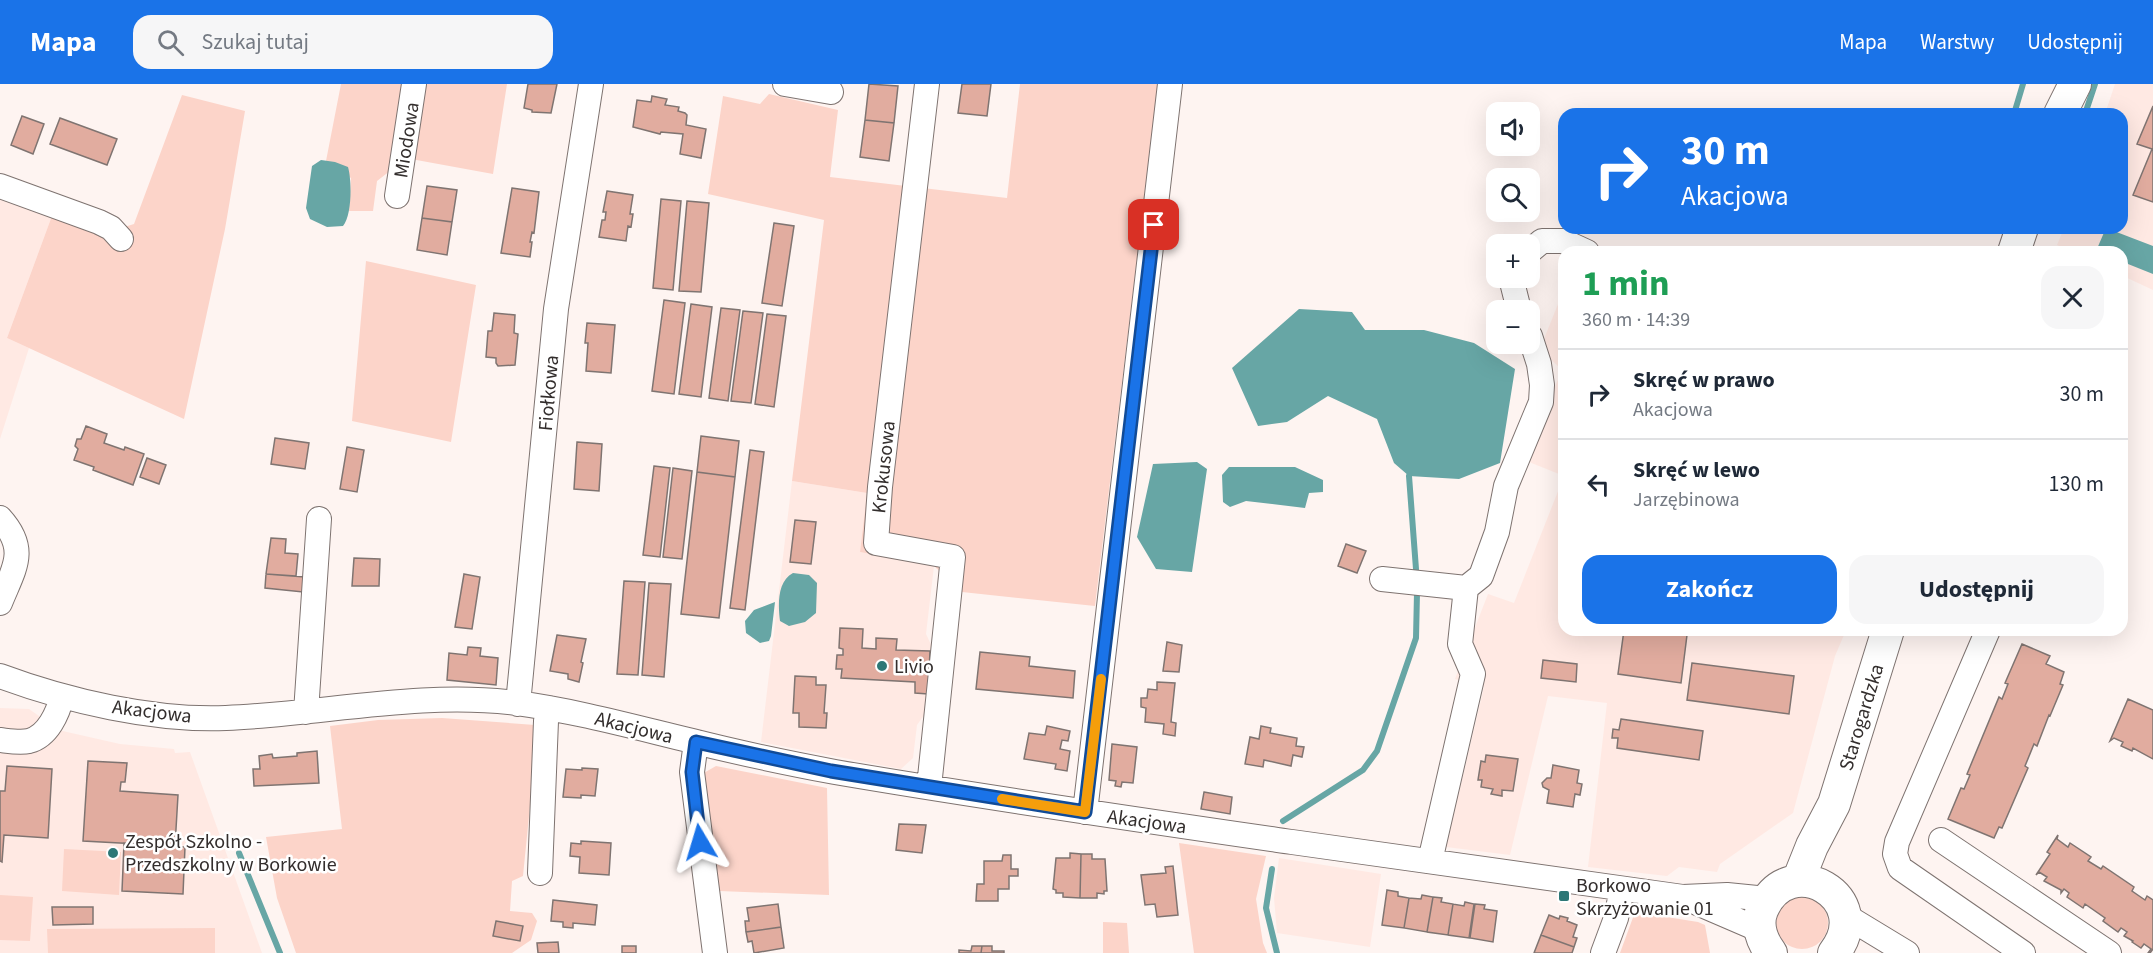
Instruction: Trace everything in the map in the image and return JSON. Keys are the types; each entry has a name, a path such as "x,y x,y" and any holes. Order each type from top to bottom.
{"main road":[{"path":"2060,108 2061,84"},
{"path":"2063,108 2075,84"},
{"name":"Starogardzka","path":"1812,884 1834,804 1886,636"},
{"path":"1766,941 1761,914 1767,899 1786,884 1812,884 1839,900 1840,938"}],"street":[{"name":"Miodowa","path":"397,196 414,84"},
{"name":"Fiołkowa","path":"518,704 556,309 591,84"},
{"path":"785,84 831,92"},
{"name":"Krokusowa","path":"927,84 880,487 876,543 953,557 930,787"},
{"path":"1085,812 1170,84"},
{"path":"0,186 99,222 111,228 121,239"},
{"path":"1540,243 1563,241 1574,246"},
{"path":"1430,861 1473,674 1460,644 1466,588 1481,576 1497,532 1506,486 1541,402 1542,385 1536,354"},
{"path":"0,518 16,543 17,559 0,603"},
{"path":"306,712 319,519"},
{"path":"1382,579 1466,588"},
{"path":"1985,636 1897,842 1895,854 1900,868 2023,953"},
{"name":"Akacjowa","path":"0,676 62,696 100,705 166,715 223,718 306,712 403,701 487,700 593,716 696,742 831,771 1085,812 1683,897 1727,895 1767,899"},
{"path":"0,740 22,742 39,737 59,711 62,696"},
{"path":"540,873 546,721 549,708"},
{"path":"696,742 692,772 715,953"},
{"path":"1941,840 2100,950"},
{"path":"1603,953 1616,918 1622,889"},
{"name":"Akacjowa","path":"1683,897 1766,941"},
{"path":"1840,938 1901,950"}],"shaded area":[{"path":"341,84 408,84 395,167 377,181 373,211 349,211 351,178 326,161"},
{"path":"423,84 507,84 493,174 411,159"},
{"path":"1020,84 1158,84 1095,606 962,592 934,566 860,552 867,493 792,481 824,220 708,194 723,96 760,104 769,94 838,110 830,177 1007,198"},
{"path":"2115,84 2153,84 2153,290 2128,278 2128,246 2057,245 2062,234 2128,234 2128,108 2107,108"},
{"path":"182,95 245,111 225,229 184,419 7,338 53,213 105,233 134,224"},
{"path":"0,195 53,213 7,338 29,348 0,439"},
{"path":"366,261 476,285 451,442 352,421"},
{"path":"1558,304 1558,366 1540,349"},
{"path":"1558,379 1558,474 1524,460"},
{"path":"792,481 867,493 860,552 934,566 926,634 935,653 927,711 917,725 913,758 901,769 761,742"},
{"path":"1558,491 1558,636 1844,636 1835,656 1793,813 1720,864 1717,872 1679,867 1667,876 1588,867 1607,703 1548,696 1510,855 1446,847 1484,687 1455,679 1488,594 1514,603"},
{"name":"Zespół Szkolno - Przedszkolny w Borkowie","path":"0,708 29,709 59,730 67,732 120,744 174,749 175,753 190,752 262,953 0,953"},
{"path":"442,718 535,725 537,736 523,876 512,881 510,911 532,913 537,921 531,940 512,953 296,953 277,898 266,837 342,829 330,726 378,720"},
{"path":"716,766 827,788 829,895 719,891 702,774"},
{"path":"1179,843 1266,856 1256,899 1263,943 1267,953 1194,953"},
{"path":"64,849 121,852 119,895 62,891"},
{"path":"1279,858 1381,874 1370,947 1277,933 1274,898"},
{"path":"0,895 33,897 30,941 0,940"},
{"path":"1797,897 1807,897 1821,904 1828,923 1821,942 1807,949 1797,949 1787,945 1780,938 1776,928 1776,918 1780,908 1787,901"},
{"path":"1635,912 1705,925 1710,953 1620,953"},
{"path":"1103,922 1127,923 1129,953 1103,953"},
{"path":"215,928 215,953 48,953 47,929"}],"water":[{"path":"321,160 348,167 350,198 348,214 343,226 327,227 310,219 306,208 312,166"},
{"path":"2103,234 2122,234 2153,246 2153,274 2128,264 2128,246 2098,246"},
{"path":"1299,309 1352,312 1365,330 1424,330 1474,343 1486,351 1486,354 1491,354 1515,369 1500,463 1459,479 1409,476 1394,463 1377,419 1328,396 1287,422 1258,426 1232,368"},
{"path":"1197,462 1207,469 1192,572 1156,569 1137,537 1153,464"},
{"path":"1229,467 1295,467 1323,480 1323,492 1309,493 1305,508 1246,501 1230,507 1223,502 1222,475"},
{"path":"793,573 809,575 817,583 816,613 805,622 789,626 780,621 779,601 784,582"},
{"path":"775,602 771,636 769,641 760,643 746,633 745,621 754,610"}],"building":[{"path":"528,84 557,84 551,113 532,112 524,108"},
{"path":"869,84 898,86 894,123 865,120"},
{"path":"962,84 991,84 987,116 958,113"},
{"path":"652,96 667,99 665,105 679,107 678,111 687,115 686,125 706,129 701,158 680,154 683,134 661,132 660,134 633,127 637,100 651,102"},
{"path":"2153,106 2153,202 2133,195 2152,149 2137,144"},
{"path":"22,116 44,124 33,154 11,145"},
{"path":"60,118 117,139 107,165 50,144"},
{"path":"865,120 894,123 889,161 860,157"},
{"path":"427,186 457,190 452,222 422,218"},
{"path":"512,188 539,192 534,233 532,232 530,242 532,242 530,257 501,253"},
{"path":"607,191 633,195 630,214 633,214 631,227 628,226 626,241 599,237 602,220 605,220 606,212 603,212"},
{"path":"661,199 681,201 673,290 653,288"},
{"path":"687,201 709,203 701,292 679,291"},
{"path":"422,218 452,222 447,255 417,250"},
{"path":"774,223 794,226 782,306 762,303"},
{"path":"664,300 685,303 674,394 652,391"},
{"path":"691,304 712,307 701,397 679,394"},
{"path":"721,308 740,310 728,401 709,398"},
{"path":"743,311 763,313 751,403 731,401"},
{"path":"494,313 515,315 514,333 518,334 515,365 498,366 496,358 486,357 488,331 492,331"},
{"path":"767,314 786,316 774,407 755,404"},
{"path":"587,323 615,325 611,373 586,371"},
{"path":"86,426 107,434 104,443 144,454 133,485 74,460 78,449 75,446 77,439 81,439"},
{"path":"701,436 739,441 735,477 697,472"},
{"path":"275,438 309,443 305,469 271,464"},
{"path":"577,442 602,444 599,491 574,489"},
{"path":"347,447 364,450 357,492 340,489"},
{"path":"750,450 764,452 745,610 730,608"},
{"path":"147,458 166,465 159,484 140,477"},
{"path":"654,466 670,468 660,557 643,555"},
{"path":"673,468 692,471 682,559 663,557"},
{"path":"697,472 735,477 719,618 681,614"},
{"path":"795,520 816,522 811,564 790,562"},
{"path":"271,538 286,539 285,553 298,554 296,576 266,574"},
{"path":"1346,544 1366,551 1357,573 1338,566"},
{"path":"354,558 380,559 379,586 352,586"},
{"path":"266,574 305,577 303,592 265,588"},
{"path":"464,574 480,577 472,629 455,627"},
{"path":"624,581 645,582 638,675 617,674"},
{"path":"649,583 671,584 664,677 642,675"},
{"path":"840,628 863,629 862,648 876,649 876,638 897,639 896,650 930,651 928,694 915,693 915,682 841,678 842,669 836,669 837,655 843,655 843,649 839,648"},
{"path":"557,635 586,639 579,682 568,679 568,674 550,671"},
{"path":"1623,636 1687,636 1681,683 1618,674"},
{"path":"1167,642 1182,645 1179,672 1163,671"},
{"path":"2022,644 2050,656 2046,664 2064,672 2060,684 2063,685 2037,746 2034,744 2025,766 2028,768 2002,828 1999,827 1994,838 1948,819 1961,788 1964,789 1970,775 1967,774 1999,697 2002,699 2008,684 2005,683"},
{"path":"468,647 481,648 480,656 498,658 496,685 447,680 449,653 467,655"},
{"path":"980,652 1030,657 1029,666 1075,671 1073,698 976,689"},
{"path":"1543,660 1577,664 1576,682 1541,678"},
{"path":"1692,663 1794,676 1789,714 1687,700"},
{"path":"795,676 816,677 816,685 826,685 824,713 827,713 826,728 799,727 799,713 793,713"},
{"path":"1157,682 1175,683 1171,722 1176,723 1175,736 1163,734 1164,724 1145,722 1146,708 1141,707 1141,698 1147,698 1148,689 1157,690"},
{"path":"2128,699 2153,710 2153,759 2133,748 2132,751 2121,746 2123,742 2114,738 2110,741"},
{"path":"1621,719 1703,731 1699,760 1617,748 1618,738 1612,738 1613,729 1619,730"},
{"path":"1047,726 1070,731 1068,741 1062,740 1060,749 1070,751 1067,771 1055,769 1056,764 1024,759 1029,733 1045,735"},
{"path":"1261,726 1271,728 1270,733 1297,738 1296,746 1304,747 1302,757 1293,755 1291,766 1264,760 1263,767 1245,764 1250,737 1259,739"},
{"path":"1112,744 1137,747 1133,783 1122,782 1121,787 1115,786 1116,781 1109,780"},
{"path":"317,751 319,783 254,786 253,769 260,769 259,756 272,754 273,758 297,756 297,753"},
{"path":"1486,755 1518,759 1513,791 1502,790 1502,796 1491,794 1493,789 1481,787 1482,780 1478,780 1481,761 1485,762"},
{"path":"88,761 127,763 125,782 121,782 120,791 178,795 175,846 83,841"},
{"path":"1553,765 1579,770 1577,783 1582,784 1580,795 1575,794 1573,807 1547,803 1549,790 1543,787 1542,783 1547,778 1551,778"},
{"path":"7,766 52,769 48,838 4,835 2,862 0,861 0,791 5,791"},
{"path":"582,768 598,769 595,796 563,797 566,769 582,770"},
{"path":"1204,792 1232,797 1230,814 1201,809"},
{"path":"899,824 926,825 922,853 896,850"},
{"path":"2058,835 2057,839 2068,847 2070,843 2091,857 2088,861 2101,869 2103,866 2134,887 2132,891 2145,900 2147,896 2153,900 2153,949 2150,953 2148,953 2151,949 2144,944 2141,948 2124,936 2127,932 2121,928 2118,932 2103,921 2105,918 2085,904 2083,908 2067,897 2069,893 2064,889 2061,893 2061,890 2044,881 2047,877 2039,872 2036,875 2050,854 2047,852"},
{"path":"581,841 611,843 609,875 579,873 580,857 570,856 571,843 581,844"},
{"path":"124,843 185,847 183,894 122,891"},
{"path":"1070,853 1081,854 1080,898 1063,897 1063,893 1056,893 1053,889 1056,858 1070,858"},
{"path":"1081,854 1092,854 1092,859 1105,859 1107,891 1104,891 1104,894 1097,893 1097,898 1080,898"},
{"path":"1003,855 1011,855 1011,869 1018,869 1018,876 1009,876 1009,889 998,889 998,901 976,901 977,884 984,884 984,861 1002,861"},
{"path":"1173,866 1178,915 1157,917 1155,904 1145,905 1141,875 1166,873 1165,867"},
{"path":"1387,890 1398,892 1398,896 1409,898 1404,928 1382,925"},
{"path":"1422,895 1433,897 1427,932 1404,928 1409,898 1421,899"},
{"path":"1433,897 1442,898 1441,902 1453,904 1448,935 1427,932"},
{"path":"553,900 597,905 595,925 573,923 573,928 563,927 563,922 551,921"},
{"path":"1465,902 1474,904 1469,938 1448,935 1453,904 1464,906"},
{"path":"778,904 781,927 746,932 745,921 749,921 747,908"},
{"path":"1475,904 1485,905 1484,909 1497,911 1493,942 1470,938"},
{"path":"52,907 93,907 93,924 53,925"},
{"path":"1549,915 1559,919 1560,916 1568,918 1567,921 1577,925 1573,937 1577,938 1574,947 1541,935"},
{"path":"496,921 523,926 520,941 493,936"},
{"path":"781,927 784,948 754,953 752,941 748,942 746,932"},
{"path":"1541,935 1574,947 1572,953 1534,953"},
{"path":"558,942 559,953 538,953 537,943"},
{"path":"622,946 636,946 636,953 622,953"},
{"path":"972,946 982,946 981,953 959,953 959,950 971,951"},
{"path":"982,946 992,946 992,951 1004,951 1004,953 981,953"}],"waterway":[{"path":"2016,108 2023,84"},
{"path":"2087,108 2095,84"},
{"path":"1409,476 1416,569"},
{"path":"1283,821 1363,770 1377,751 1416,638 1417,593"},
{"path":"239,853 280,953"},
{"path":"1272,869 1266,908 1277,953"}],"slow traffic":[{"path":"1002,799 1085,812 1101,679"}],"place":[{"name":"Livio","path":"882,666"},
{"name":"Zespół Szkolno - Przedszkolny w Borkowie","path":"113,853"},
{"name":"Borkowo Skrzyżowanie 01","path":"1564,896"}],"route":[{"path":"700,842 692,772 696,742 831,771 1085,812 1154,225"}]}
